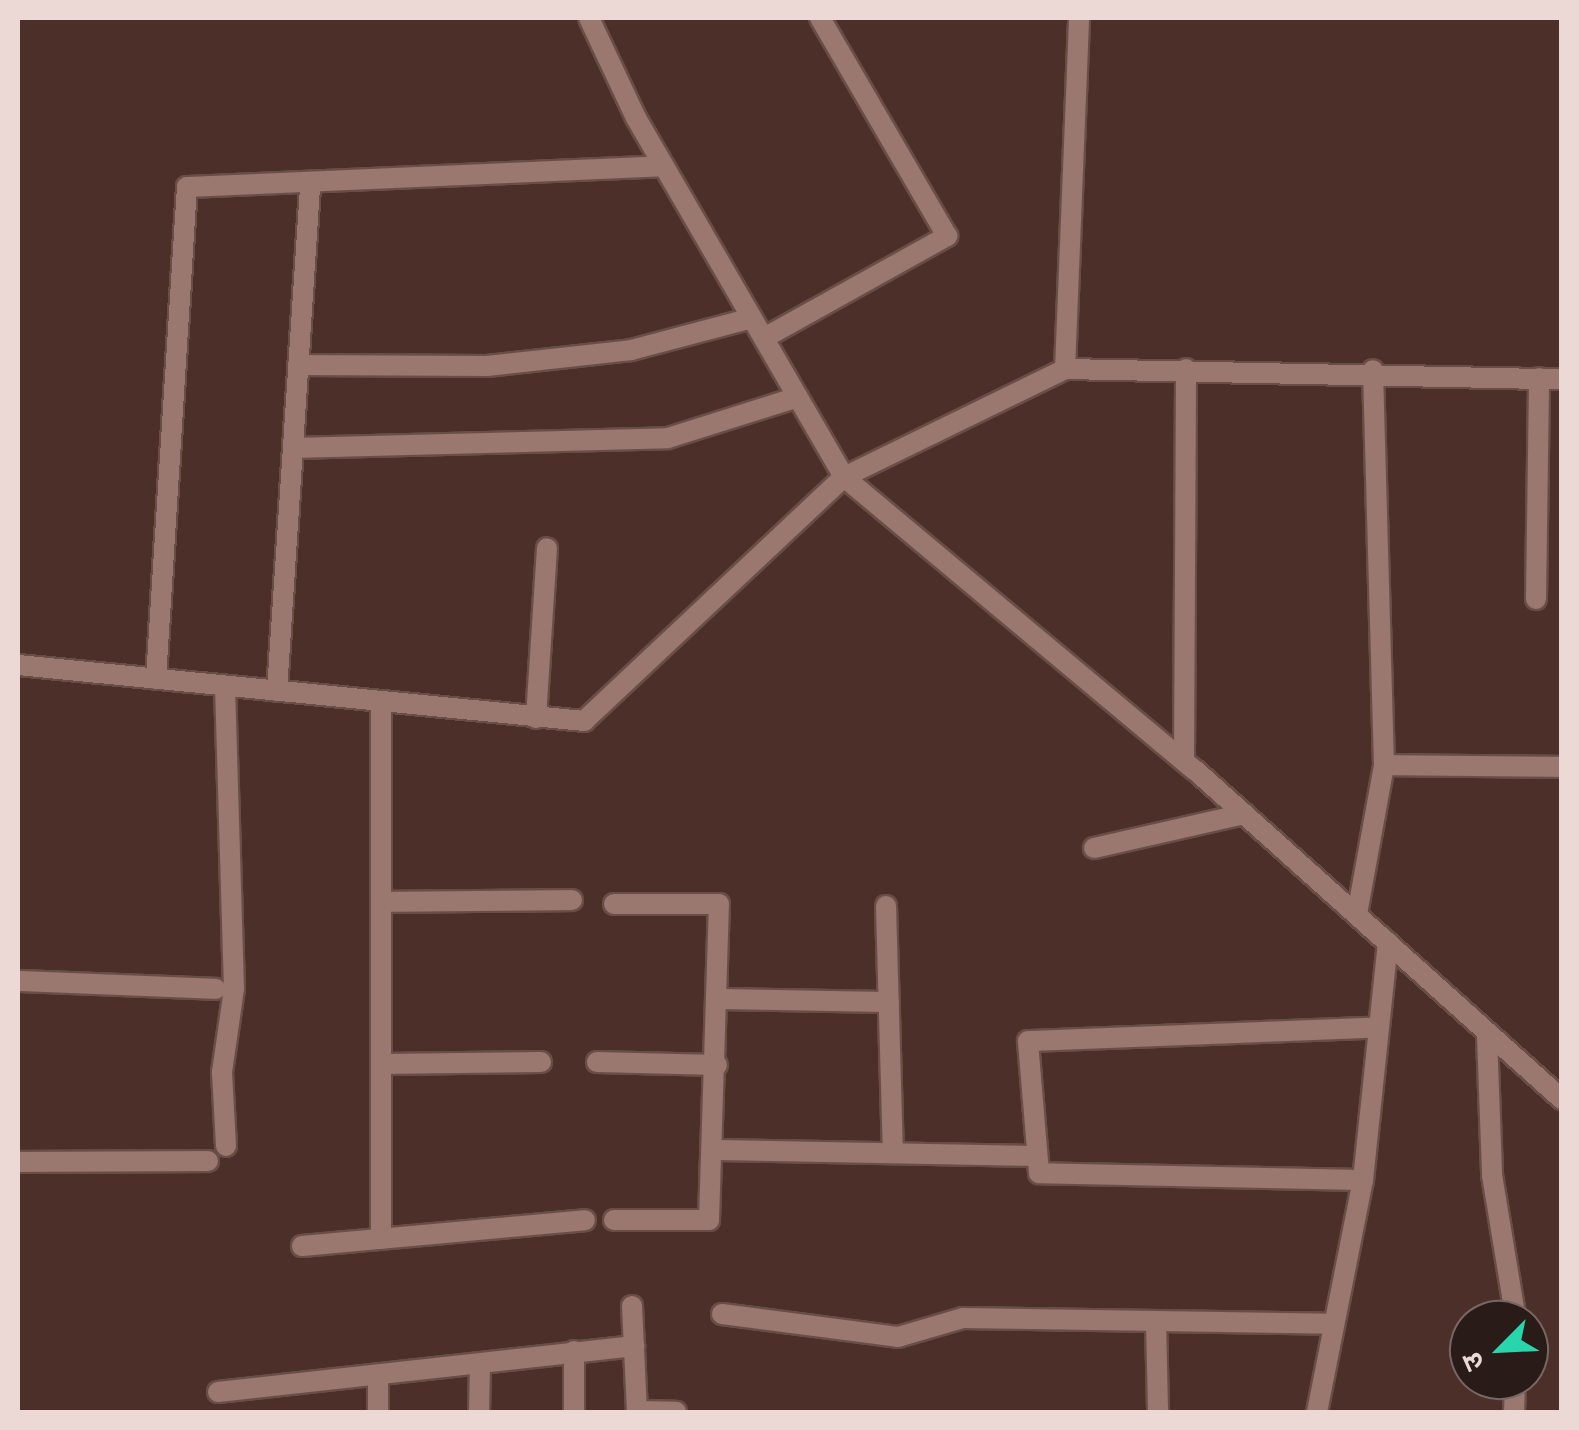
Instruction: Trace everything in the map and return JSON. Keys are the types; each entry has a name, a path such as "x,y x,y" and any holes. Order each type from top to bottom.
{"street":[{"path":"589,18 664,166 844,478 1184,761 1388,942 1486,1036 1562,1099"},
{"path":"764,338 946,236 820,18"},
{"path":"1065,369 1079,18"},
{"path":"156,679 187,187 310,188 664,166"},
{"path":"277,691 310,188"},
{"path":"298,365 486,366 631,350 752,318"},
{"path":"18,664 584,721 844,478 1065,369 1373,370 1562,378"},
{"path":"1184,761 1186,369"},
{"path":"1357,914 1384,765 1373,370"},
{"path":"1536,600 1539,378"},
{"path":"293,448 668,438 798,398"},
{"path":"536,718 547,548"},
{"path":"225,686 234,989 222,1072 226,1146"},
{"path":"381,702 382,1239"},
{"path":"1384,765 1561,765"},
{"path":"1094,848 1244,814"},
{"path":"382,902 572,900"},
{"path":"614,904 718,904 716,1150 709,1220 614,1220"},
{"path":"886,906 894,1153"},
{"path":"1317,1412 1331,1324 1363,1180 1374,1028 1388,942"},
{"path":"18,981 216,989"},
{"path":"718,999 889,1002"},
{"path":"1363,1180 1039,1173 1028,1041 1374,1028"},
{"path":"1486,1036 1492,1175 1513,1300"},
{"path":"382,1064 541,1062"},
{"path":"598,1062 717,1065"},
{"path":"716,1150 1037,1156"},
{"path":"18,1162 208,1161"},
{"path":"302,1246 585,1220"},
{"path":"632,1306 637,1411 676,1412"},
{"path":"722,1314 898,1338 962,1318 1331,1324"},
{"path":"1156,1322 1158,1412"},
{"path":"218,1392 634,1346"},
{"path":"574,1351 574,1412"},
{"path":"479,1412 480,1366"},
{"path":"378,1376 378,1412"}]}
